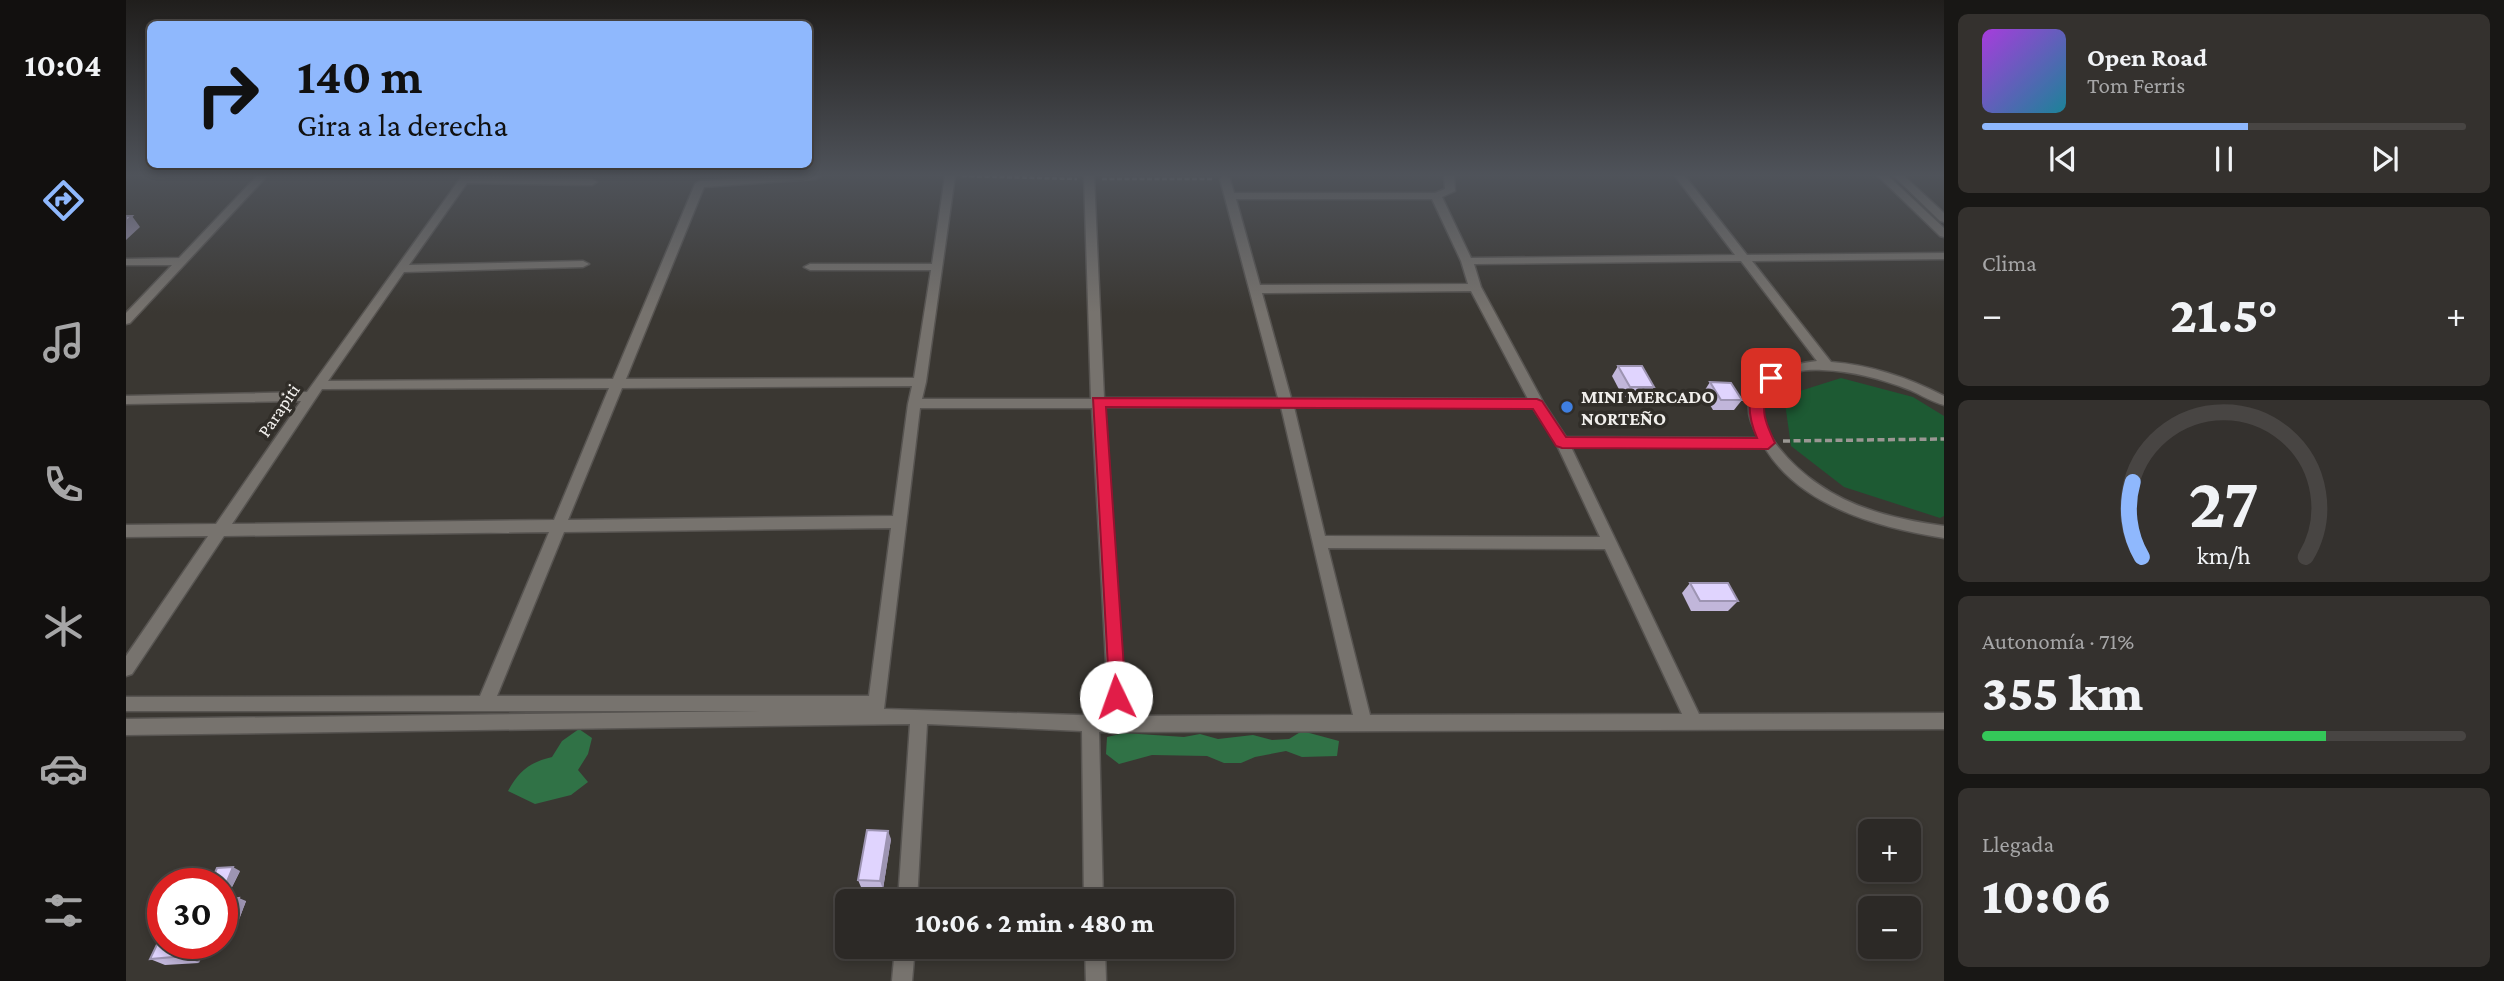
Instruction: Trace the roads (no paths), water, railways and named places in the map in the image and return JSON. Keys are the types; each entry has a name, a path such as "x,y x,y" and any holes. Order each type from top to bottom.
{"street":[{"path":"126,320 219,222"},
{"name":"Parapiti","path":"126,669 314,390 436,222"},
{"path":"485,705 684,222"},
{"path":"875,710 914,404 920,382 943,222"},
{"path":"1091,222 1098,402 1118,724"},
{"path":"1237,222 1286,401 1363,723"},
{"path":"1448,222 1467,261 1475,287 1537,404 1562,442 1694,722"},
{"path":"1714,222 1827,365"},
{"path":"1931,222 1944,234"},
{"path":"1467,261 1741,256 1944,256"},
{"path":"126,262 183,261"},
{"path":"403,269 583,264"},
{"path":"810,267 937,267"},
{"path":"1255,289 1475,287"},
{"path":"1944,401 1898,379 1861,369 1827,365 1795,368 1771,378 1757,395 1756,417 1768,443 1791,470 1826,495 1868,516 1913,529 1944,532"},
{"path":"126,400 314,390 920,382"},
{"path":"914,404 1286,401 1537,404"},
{"path":"1562,442 1768,443"},
{"path":"126,530 557,528 899,522"},
{"path":"1319,542 1609,543"},
{"path":"126,705 485,705 875,710 919,716 1090,724 1944,721"},
{"path":"126,727 875,710"},
{"path":"909,889 919,716"},
{"path":"1090,724 1094,889"},
{"path":"902,981 904,959"},
{"path":"1095,959 1096,981"}],"place":[{"name":"MINI MERCADO NORTEÑO","path":"1567,407"}]}
